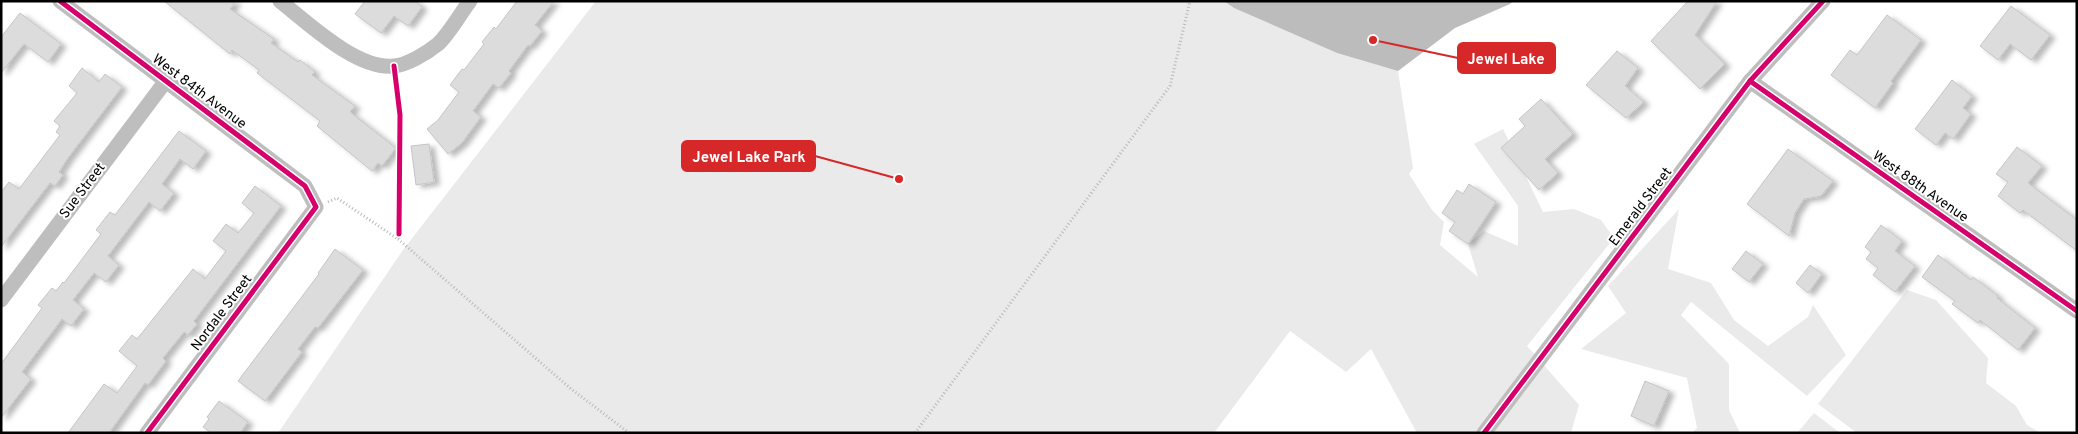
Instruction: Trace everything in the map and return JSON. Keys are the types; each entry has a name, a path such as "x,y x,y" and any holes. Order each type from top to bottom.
{"street":[{"name":"West 84th Avenue","path":"60,1 305,186 316,207"},
{"path":"280,1 348,53 372,64 394,66 416,58 438,44 470,1"},
{"name":"Emerald Street","path":"1484,433 1750,81 1823,1"},
{"name":"West 88th Avenue","path":"1750,81 2077,311"},
{"name":"Sue Street","path":"1,300 165,82"},
{"name":"Nordale Street","path":"147,433 316,207"}],"path":[{"path":"916,433 1170,86 1190,1"},
{"path":"316,207 337,198 399,237 570,388 629,433"},
{"path":"399,237 400,224"}],"shaded area":[{"path":"596,1 1224,1 1234,8 1337,53 1398,71 1413,168 1409,174 1432,210 1444,222 1440,245 1478,277 1468,244 1484,231 1518,246 1518,206 1474,144 1503,129 1543,212 1574,209 1601,220 1614,238 1527,346 1579,405 1571,433 1417,433 1371,349 1346,372 1290,331 1214,433 278,433 403,250"},
{"path":"1224,1 1513,1 1455,28 1398,71 1337,53 1234,8"},
{"path":"1679,209 1668,269 1711,283 1734,320 1768,346 1808,317 1813,305 1846,355 1807,396 1691,302 1681,315 1729,364 1729,410 1740,433 1692,433 1697,428 1687,378 1581,349 1626,313 1608,286"},
{"path":"1907,290 1936,300 1988,358 1986,383 2016,406 2027,425 2040,433 1857,433 1818,404"},
{"path":"1814,413 1840,433 1797,433"}],"building":[{"path":"164,1 236,1 230,9 274,39 271,43 298,62 300,60 315,72 312,75 355,106 350,112 396,148 382,166 378,163 372,171 317,126 320,121 257,73 259,70 232,50 230,54"},
{"path":"365,1 415,1 422,7 408,26 394,16 381,33 355,14"},
{"path":"517,1 554,1 535,25 542,31 530,46 528,45 509,71 511,73 499,88 493,84 473,111 481,117 462,143 448,154 427,129 438,120 459,92 450,85 484,44 482,42 494,27 496,29"},
{"path":"1688,1 1717,1 1695,35 1725,64 1700,89 1651,41"},
{"path":"2011,6 2050,35 2031,60 2010,44 1998,60 1980,46"},
{"path":"20,13 61,44 48,62 24,44 1,73 1,37"},
{"path":"1887,15 1921,40 1891,81 1893,83 1875,108 1831,75 1850,50 1857,55"},
{"path":"1617,51 1638,68 1625,86 1644,102 1626,118 1586,85"},
{"path":"82,68 99,82 105,74 122,87 68,158 59,172 63,175 55,186 50,183 1,247 1,192 9,182 19,189 60,135 56,132 60,126 54,121 77,93 69,86"},
{"path":"1952,80 1972,96 1963,108 1971,114 1953,139 1945,133 1936,145 1915,129"},
{"path":"1541,99 1573,134 1545,159 1558,173 1539,190 1501,148 1525,126 1519,119"},
{"path":"179,131 206,151 193,169 180,159 162,184 174,193 160,211 149,202 108,256 119,265 106,282 94,273 73,300 84,309 71,326 62,319 22,372 31,379 1,418 1,364 42,308 38,305 52,288 56,291 64,283 101,234 96,230 110,212 115,215"},
{"path":"429,144 434,182 416,185 411,146"},
{"path":"2017,147 2042,166 2028,183 2077,220 2077,251 2023,210 2020,213 1998,196 2008,182 1996,174"},
{"path":"1788,149 1833,181 1821,196 1804,199 1795,213 1789,236 1747,204"},
{"path":"1469,184 1496,202 1468,244 1449,231 1455,222 1442,213 1457,190 1463,194"},
{"path":"255,186 281,206 194,321 197,324 188,335 184,332 163,358 166,361 148,385 145,383 109,433 68,433 104,384 117,393 137,366 119,351 132,335 137,339 193,269 205,279 226,251 213,241 226,224 238,233 254,213 242,203"},
{"path":"1881,225 1902,241 1895,251 1915,266 1895,292 1873,275 1878,268 1866,259 1871,252 1865,247"},
{"path":"335,249 363,270 318,328 315,327 298,349 302,352 265,401 238,381 319,274"},
{"path":"1746,251 1763,264 1749,282 1732,269"},
{"path":"1938,255 1971,280 1973,277 2035,328 2018,350 1980,320 1978,323 1952,304 1955,301 1922,277"},
{"path":"1810,265 1822,274 1808,293 1796,283"},
{"path":"1645,381 1669,391 1654,426 1631,416"},
{"path":"219,401 248,422 240,433 211,433 203,427 209,419 207,417"}],"cycle path":[{"path":"60,1 305,186 316,207 147,433"},
{"path":"1484,433 1750,81 1823,1"},
{"path":"394,66 400,115 399,234"},
{"path":"1750,81 2077,311"}],"place":[{"name":"Jewel Lake","path":"1373,40"},
{"name":"Jewel Lake Park","path":"899,179"}]}
